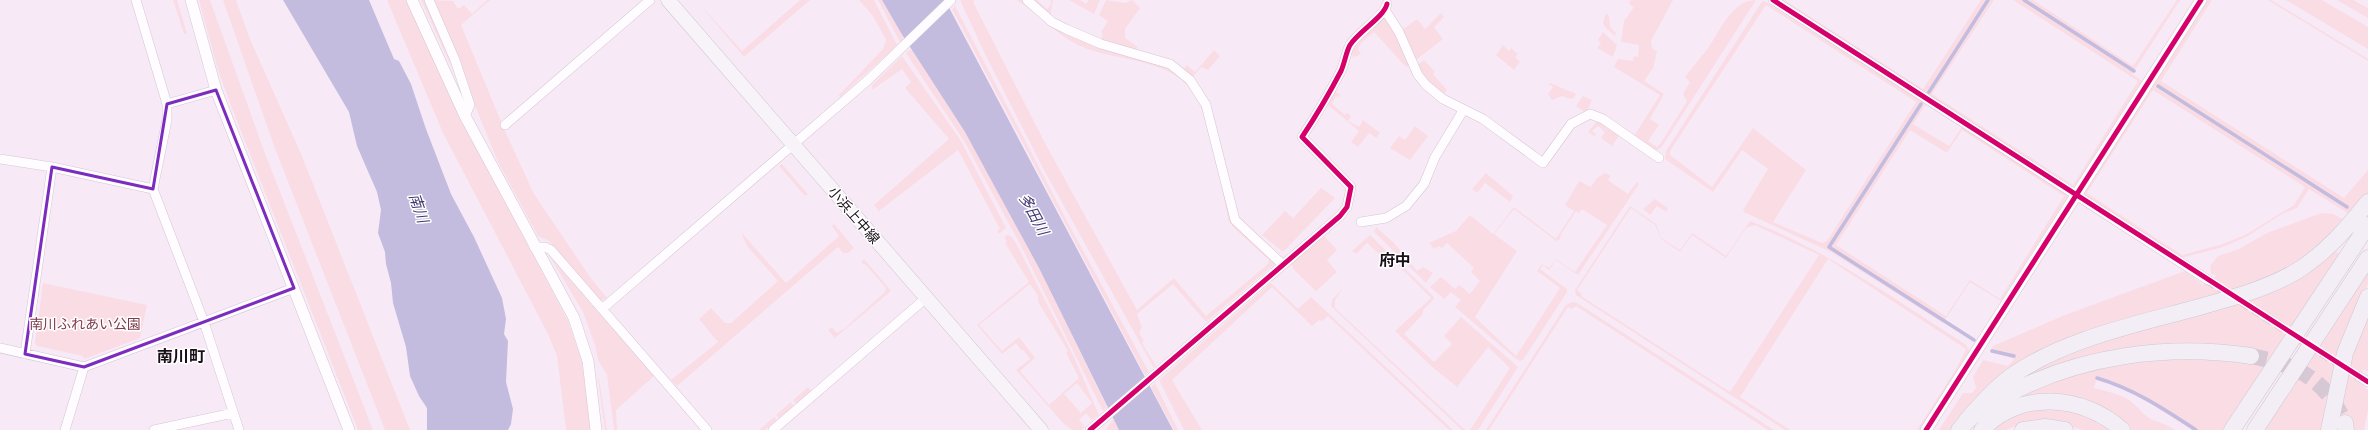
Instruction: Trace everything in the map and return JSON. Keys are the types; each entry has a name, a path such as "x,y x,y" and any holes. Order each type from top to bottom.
{"highway":[{"path":"1963,425 2008,379 2042,358 2100,336 2242,295 2272,283 2308,263 2348,226 2368,202"},
{"path":"2232,430 2365,230"},
{"path":"2255,430 2368,258"},
{"path":"2329,430 2345,353 2368,296"},
{"path":"1963,425 1982,408 2030,383 2066,370 2108,359 2147,353 2188,351 2252,356"},
{"path":"1982,430 1994,420 2017,407 2045,401 2058,401 2082,406 2095,412 2122,430"},
{"path":"2023,430 2045,427 2065,430"}],"main road":[{"name":"小浜上中線","path":"668,0 1041,430"}],"street":[{"path":"136,0 167,104 167,120 153,188 204,322 238,430"},
{"path":"191,0 216,90 349,430"},
{"path":"412,0 465,116 534,247 567,304 584,346 590,376 596,430"},
{"path":"429,0 455,60 470,105 465,116"},
{"path":"505,125 650,0"},
{"path":"602,309 793,145 903,47 951,0"},
{"path":"1027,0 1052,22 1066,29 1101,44 1170,64 1190,80 1206,105 1235,220 1282,264"},
{"path":"1773,0 2208,280"},
{"path":"1926,430 2201,0"},
{"path":"1090,430 1282,264 1340,216 1347,207 1351,187 1302,137 1322,108 1342,68 1350,45 1388,3 1418,75 1436,94 1483,119 1543,164 1571,124 1590,114 1603,119 1659,158"},
{"path":"167,104 216,90"},
{"path":"1361,222 1395,214 1410,201 1424,184 1431,164 1461,114 1462,109"},
{"path":"0,159 52,166 153,188"},
{"path":"25,354 52,166"},
{"path":"534,247 545,247 551,250 707,430"},
{"path":"0,348 84,367 294,288"},
{"path":"773,430 926,298"},
{"path":"65,430 84,367"},
{"path":"154,430 233,413"}],"highlighted area":[{"path":"216,90 294,288 84,367 25,354 52,167 153,189 167,104"}],"green space":[{"path":"173,0 177,0 187,34 184,34"},
{"path":"199,0 210,0 263,148 373,430 358,430 230,103 217,67"},
{"path":"223,0 236,0 250,39 302,156 410,430 385,430 274,146"},
{"path":"387,0 406,0 461,119 568,321 582,362 591,430 566,430 557,356 548,334 443,133"},
{"path":"421,0 425,0 456,77"},
{"path":"432,0 453,1 458,9 464,5 472,14 487,0 490,0 461,25 505,131 534,194 590,277 607,298 601,301 549,241 538,236 498,162"},
{"path":"696,0 742,51 800,0 810,0 744,57"},
{"path":"859,0 874,0 897,45 840,97 839,95 883,49 886,40 873,16"},
{"path":"878,0 882,0 904,39 900,42"},
{"path":"960,0 975,0 973,2 1046,145 1137,310 1174,278 1206,316 1268,264 1269,260 1229,222 1217,165 1232,222 1276,263 1206,322 1173,284 1137,314 1142,327 1139,333 1144,341 1142,343 1156,366 1154,368 1044,170 985,54"},
{"path":"1017,0 1021,0 1050,25 1177,72 1200,98 1206,123 1198,101 1192,90 1181,79 1168,71 1154,66 1107,55 1078,45 1062,35"},
{"path":"1032,0 1037,0 1047,9 1050,6 1051,0 1053,0 1050,16"},
{"path":"1069,0 1080,0 1086,4 1089,0 1100,0 1094,14"},
{"path":"1106,0 1125,3 1132,0 1140,8 1125,29 1125,38 1138,47 1134,51 1100,40 1103,34 1101,32 1108,21 1099,15"},
{"path":"1631,0 1673,0 1651,41 1652,48 1657,52 1653,68 1644,81 1664,94 1650,119 1659,125 1648,141 1657,147 1687,101 1683,94 1690,82 1685,77 1705,52 1732,12 1747,2 1756,0 1661,148 1655,151 1634,136 1660,95 1614,67 1618,59 1633,61 1634,56 1638,57 1639,45 1621,41 1624,21 1634,7 1629,4"},
{"path":"1780,0 1784,0 1923,89 1981,0 1994,0 1932,94 2073,185 2138,81 2013,0 2033,0 2133,66 2177,0 2180,0 2132,74 2142,81 2074,187"},
{"path":"2208,0 2212,0 2161,81 2344,198 2368,170 2368,194 2351,215 2309,189 2297,208 2282,214 2248,236 2223,247 2181,258 2083,194","holes":["2153,90 2305,187 2294,205 2247,234 2223,244 2182,255 2087,193"]},
{"path":"2268,0 2271,0 2368,59 2368,61"},
{"path":"2286,0 2322,0 2368,27 2368,49"},
{"path":"2337,0 2353,0 2368,8 2368,18"},
{"path":"1764,1 1926,104 1913,124 1949,146 1962,127 2068,196 2001,301 1970,282 1943,323 1831,252 1744,212 1743,210 1768,169 1742,150 1713,192 1665,159 1666,151 1761,3","holes":["1766,5 1916,102 1827,241 1822,243 1773,222 1806,170 1753,128 1712,187 1670,155 1670,151","1910,130 1947,153 1962,130 2064,196 2000,299 1970,280 1946,316 1836,245"]},
{"path":"955,6 1067,221 1149,372 1145,375 952,9"},
{"path":"1441,13 1444,17 1434,27 1443,39 1416,60 1402,30 1417,19 1425,29"},
{"path":"1606,13 1609,16 1610,27 1616,33 1615,36 1605,27 1603,22"},
{"path":"1382,17 1386,19 1403,47 1409,66 1406,67 1374,32 1361,43 1358,49 1361,54 1354,57 1351,54 1359,39"},
{"path":"1603,32 1617,45 1613,57 1597,48 1601,43 1598,40"},
{"path":"1503,45 1509,51 1511,48 1518,54 1515,57 1520,62 1514,70 1496,55"},
{"path":"911,49 965,132 1039,268 1107,407 1103,411 1019,242 964,141 906,53"},
{"path":"1214,50 1220,56 1208,70 1201,67 1192,78 1183,70 1187,65 1195,72"},
{"path":"902,56 961,141 1006,228 999,234 997,231 1000,229 958,150 879,211 874,205 949,139 905,88 911,82 902,69 872,90 872,85"},
{"path":"1424,60 1435,72 1433,74 1447,90 1444,95 1429,83 1417,65"},
{"path":"1550,83 1576,94 1574,98 1570,99 1562,96 1552,100 1548,94 1553,87 1549,84"},
{"path":"1335,91 1340,95 1339,97 1336,96 1332,104 1345,115 1347,113 1351,116 1348,121 1359,127 1363,120 1380,133 1376,138 1369,133 1358,147 1351,142 1359,131 1328,105"},
{"path":"1583,96 1592,100 1586,113 1576,106"},
{"path":"1598,120 1620,134 1612,146 1601,138 1605,132 1598,126 1592,131 1596,134 1594,136 1588,132"},
{"path":"1206,123 1210,134 1217,165"},
{"path":"1415,126 1428,136 1410,160 1390,148 1399,136 1405,140"},
{"path":"782,164 808,194 805,196 779,166"},
{"path":"1486,173 1513,196 1510,202 1485,183 1477,193 1472,189"},
{"path":"1605,173 1611,176 1608,180 1628,194 1637,182 1639,184 1578,275 1556,260 1549,270 1543,265 1540,269 1567,289 1567,292 1523,360 1520,361 1515,358 1455,307 1461,300 1451,292 1444,299 1430,287 1441,277 1455,289 1459,285 1470,294 1480,281 1471,272 1474,268 1447,243 1442,248 1439,246 1434,249 1429,243 1456,231 1470,215 1493,234 1514,207 1556,239 1574,211 1565,205 1579,181 1591,187 1597,178","holes":["1514,209 1556,241 1560,239 1561,234 1576,211 1579,213 1582,209 1607,225 1575,272 1556,259 1549,268 1542,264 1537,271 1560,288 1516,356 1475,317 1517,251 1494,234"]},
{"path":"1321,188 1335,198 1283,252 1262,235 1285,211 1293,218"},
{"path":"1655,199 1668,208 1666,212 1657,206 1650,215 1643,209"},
{"path":"1630,206 1656,224 1661,238 1680,250 1692,233 1726,256 1750,221 1807,246 1834,261 1887,293 1965,344 1970,351 1920,430 1917,430 1956,369 1966,349 1828,259 1740,397 1790,430 1785,430 1576,295 1575,290","holes":["1631,208 1655,225 1661,239 1680,252 1692,235 1726,258 1746,228 1755,225 1819,255 1730,392 1581,296 1582,294 1577,290"]},
{"path":"2321,213 2333,214 2346,221 2312,253 2281,273 2212,298 1990,385 1976,398 1951,430 1939,430 1963,393 1972,393 1976,388 1973,377 1983,360 2008,366 2014,359 1990,352 1993,346 2065,315 2185,271 2203,285 2217,275 2211,274 2210,266 2218,256 2239,249 2267,233"},
{"path":"834,224 854,248 848,253 843,253 838,247 677,386 671,380 718,342 699,319 711,308 725,323 731,323 778,281 747,246 741,232 786,283 839,236 832,226"},
{"path":"1376,227 1394,243 1417,271 1423,267 1433,273 1426,283 1374,232"},
{"path":"1007,235 1011,236 1016,243 1074,357 1099,415 1092,420 1086,413 1079,420 1085,427 1081,430 1072,430 1064,424 1016,370 1030,359 1023,350 1021,350 1016,343 1002,354 977,325 1029,282 1005,243 1007,242 1004,237","holes":["1030,284 1038,296 1038,302 1068,351 1066,353 1079,378 1049,405 1020,371 1035,358 1019,337 1002,351 979,325","1077,383 1092,403 1081,413 1064,394"]},
{"path":"1370,235 1433,296 1434,299 1423,310 1423,314 1404,334 1434,362 1452,344 1444,336 1461,317 1518,367 1478,430 1470,430 1510,368 1488,347 1457,387 1431,366 1395,331 1431,298 1397,264 1393,267 1367,243 1356,254 1352,251"},
{"path":"1324,236 1337,250 1327,260 1337,272 1316,291 1294,270 1291,264"},
{"path":"2331,252 2338,252 2339,256 2223,430 2192,430 2129,390 2096,380 2094,388 2126,398 2153,420 2175,430 2131,430 2114,416 2009,403 2034,390 2060,380 2087,372 2138,361 2019,380 2033,371 2064,357 2190,311"},
{"path":"550,257 654,376 616,410 617,430 614,430 607,375 598,360 595,345 583,312"},
{"path":"864,259 891,291 835,338 828,330 832,327 837,333 844,329 885,292 886,288 866,265 861,263"},
{"path":"2368,270 2368,284 2356,308 2323,430 2264,430"},
{"name":"南川ふれあい公園","path":"43,283 147,305 140,338 84,359 83,356 37,346 35,343"},
{"path":"1271,283 1298,309 1311,297 1453,430 1449,430 1328,316 1322,321 1319,320 1312,326 1272,287 1172,380 1202,430 1184,430 1159,380"},
{"path":"1343,288 1335,300 1335,308 1465,430 1462,430 1331,306 1332,300"},
{"path":"1573,302 1577,303 1774,430 1768,430 1576,306 1572,309 1568,307 1489,430 1486,430 1566,305"},
{"path":"2368,310 2368,371 2363,370 2358,381 2368,390 2368,410 2364,430 2353,430 2351,418 2339,426 2347,364"},
{"path":"598,378 599,379 607,430 605,430"},
{"path":"1155,383 1178,430 1174,430 1151,387"},
{"path":"808,387 811,391 796,404 793,400"},
{"path":"791,402 794,406 779,418 776,415"},
{"path":"2044,408 2077,411 2113,430 2083,430 2061,423 2019,425 2006,430 1991,430 2012,416"},
{"path":"774,417 777,420 765,430 759,430"},
{"path":"1113,419 1119,430 1106,430"}],"water":[{"name":"南川","path":"283,0 369,0 394,59 399,61 411,84 426,129 451,194 474,237 502,298 506,319 504,334 508,341 506,382 513,409 511,424 508,430 427,430 427,408 419,396 410,376 406,347 393,303 385,252 378,233 381,210 377,192 357,146 349,112"},
{"name":"多田川","path":"882,0 945,0 1173,430 1119,430 1039,268 965,132 901,33"}],"waterway":[{"path":"1929,92 1988,0"},
{"path":"2024,0 2134,71"},
{"path":"2158,86 2347,207"},
{"path":"1921,104 1829,247 1974,340"},
{"path":"1992,351 2014,356"},
{"path":"2097,378 2136,394 2160,407 2196,430"}],"tunnel":[{"path":"2208,280 2360,377"},
{"path":"2251,356 2282,364 2296,369 2308,376 2319,384 2328,395 2345,423"}],"cycle path":[{"path":"1773,0 2368,382"},
{"path":"1926,430 2201,0"},
{"path":"1090,430 1340,216 1347,207 1351,187 1302,137 1341,71 1350,45 1381,14 1387,4"}],"district":[{"name":"府中","path":"1395,260"},
{"name":"南川町","path":"181,356"}]}
